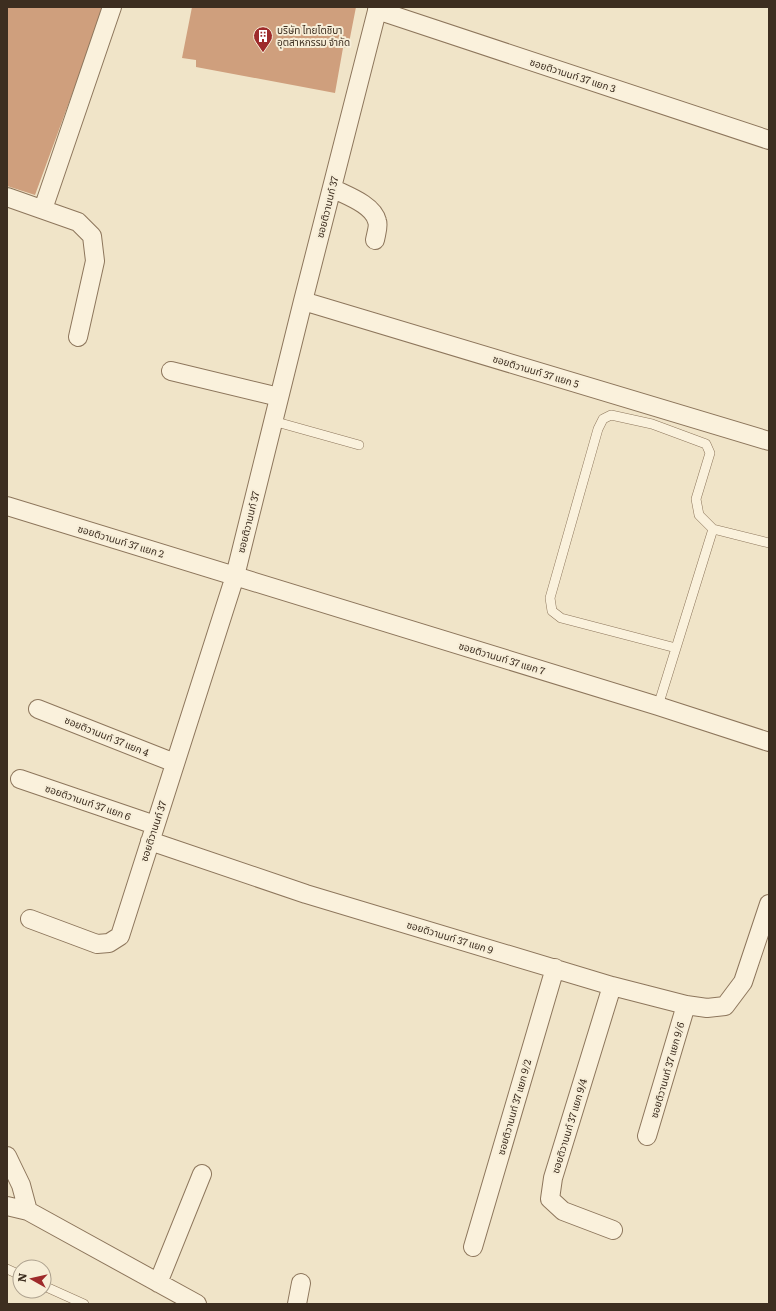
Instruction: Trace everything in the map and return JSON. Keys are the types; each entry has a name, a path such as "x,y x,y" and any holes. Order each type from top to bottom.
{"street":[{"path":"42,209 112,7"},
{"name":"ซอยติวานนท์ 37 แยก 3","path":"378,8 769,140"},
{"name":"ซอยติวานนท์ 37","path":"30,919 97,944 109,943 120,936 235,576 378,8"},
{"path":"332,188 358,201 373,212 378,222 375,240"},
{"path":"7,197 78,222 92,236 95,261 78,337"},
{"name":"ซอยติวานนท์ 37 แยก 5","path":"303,302 769,441"},
{"path":"171,371 279,397"},
{"name":"ซอยติวานนท์ 37 แยก 2","path":"7,506 235,576"},
{"name":"ซอยติวานนท์ 37 แยก 7","path":"235,576 658,706 769,742"},
{"name":"ซอยติวานนท์ 37 แยก 4","path":"38,708 175,762"},
{"name":"ซอยติวานนท์ 37 แยก 6","path":"20,779 153,833"},
{"name":"ซอยติวานนท์ 37 แยก 9","path":"153,833 306,894 612,986 686,1005 707,1008 725,1006 744,982 769,904"},
{"name":"ซอยติวานนท์ 37 แยก 9/2","path":"473,1247 555,968"},
{"name":"ซอยติวานนท์ 37 แยก 9/4","path":"612,986 553,1178 550,1199 563,1211 613,1230"},
{"name":"ซอยติวานนท์ 37 แยก 9/6","path":"648,1136 686,1005"},
{"path":"7,1156 21,1185 28,1211"},
{"path":"158,1283 202,1174"},
{"path":"7,1206 28,1211 197,1304"},
{"path":"297,1304 301,1283"}],"lane":[{"path":"676,648 561,618 552,611 550,598 598,429 603,419 611,415 652,424 706,444 710,453 696,499 699,515 713,529 769,543"},
{"path":"273,421 359,446"},
{"path":"658,706 713,529"},
{"path":"52,1290 84,1304"}],"building":[{"path":"7,7 104,7 35,195 7,186"},
{"name":"บริษัท ไทยโตชิบา อุตสาหกรรม จำกัด","path":"192,7 356,7 348,48 343,48 335,93 196,67 196,60 182,58"}],"place":[{"name":"บริษัท ไทยโตชิบา อุตสาหกรรม จำกัด","path":"263,53"}]}
